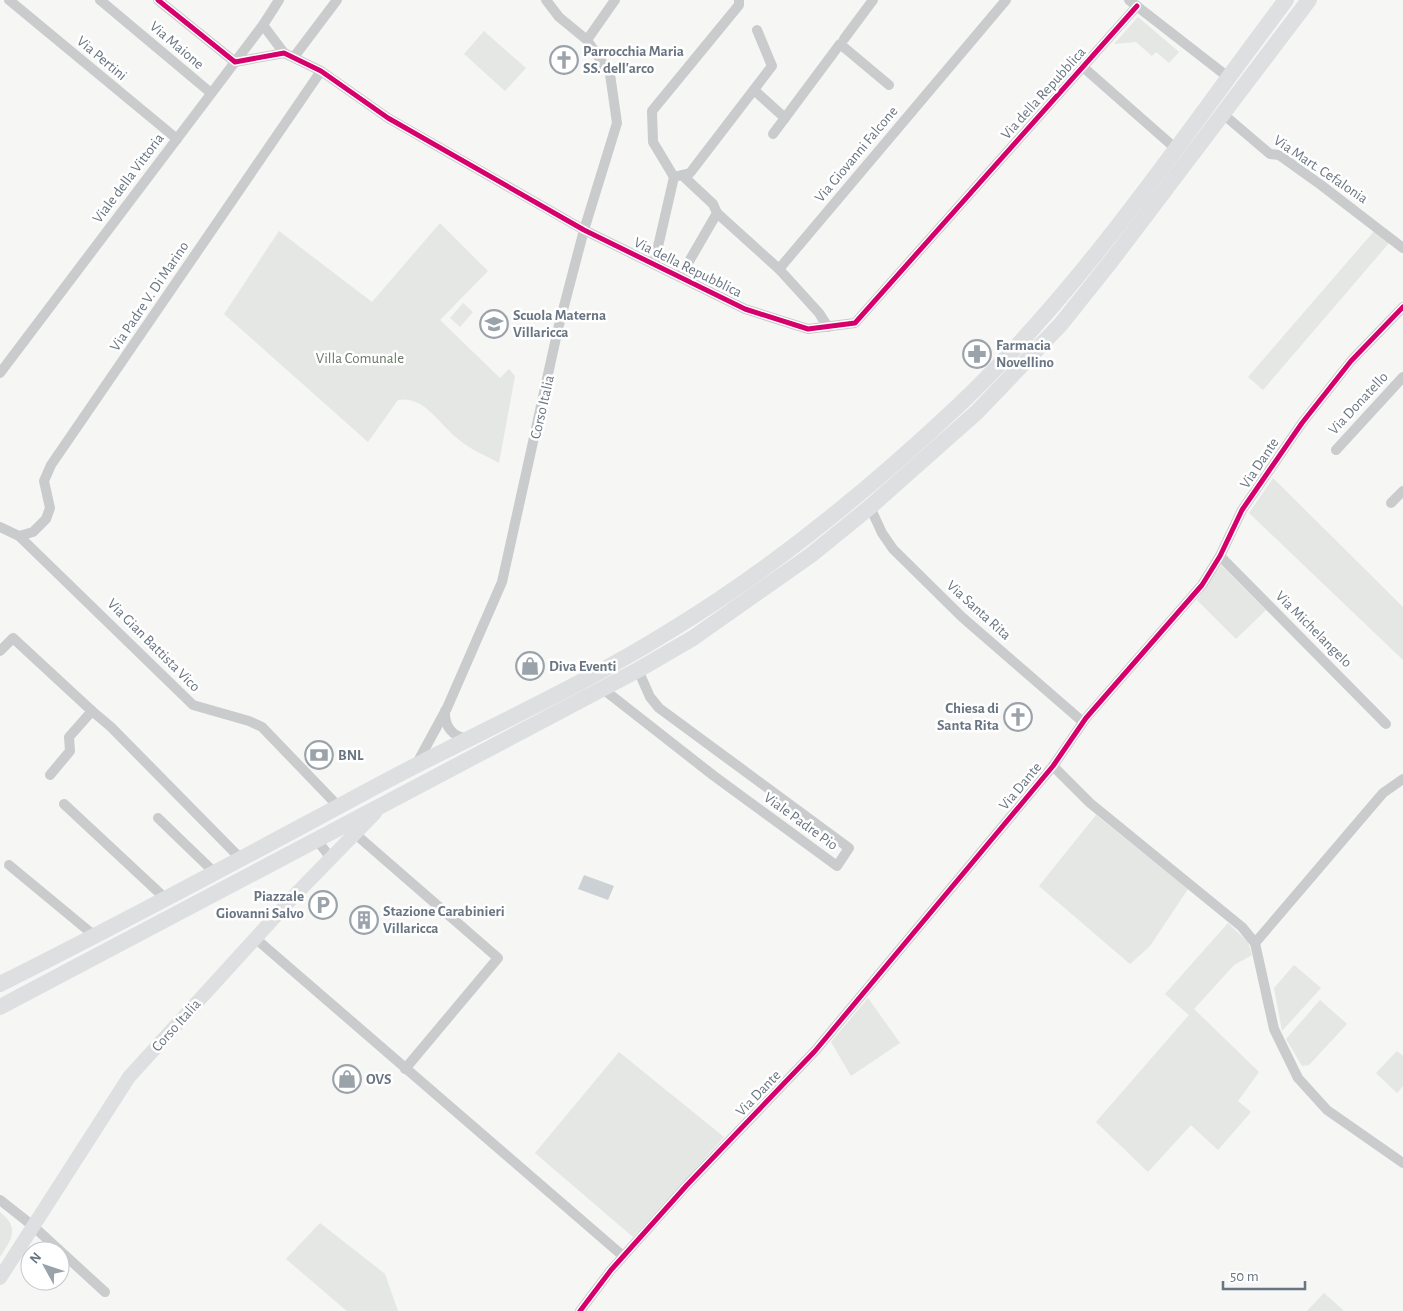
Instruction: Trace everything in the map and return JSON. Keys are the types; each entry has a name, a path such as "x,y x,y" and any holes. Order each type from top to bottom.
{"main road":[{"path":"0,984 167,900 388,780 472,738 672,630 731,592 785,553 864,489 960,404 1040,322 1101,248 1286,0"},
{"path":"0,1007 638,670 693,638 744,604 811,555 870,507 977,412 1061,324 1309,0"},
{"path":"395,797 410,782 415,767"},
{"path":"388,780 403,782 395,797"}],"street":[{"name":"Via Pertini","path":"9,0 177,138"},
{"name":"Via Maione","path":"100,0 211,93"},
{"path":"158,0 235,62 289,55 337,0"},
{"name":"Viale della Vittoria","path":"0,373 280,0"},
{"name":"Corso Italia","path":"415,767 445,711 502,582 558,329 584,230 617,123 610,74 587,40 559,17 546,0"},
{"path":"587,40 615,0"},
{"path":"739,0 739,5 652,111 654,142 678,176 713,204 717,213 779,269 819,313 828,327"},
{"path":"844,39 873,0"},
{"name":"Via Giovanni Falcone","path":"779,269 1006,0"},
{"path":"1133,3 1228,77"},
{"name":"Via della Repubblica","path":"289,55 321,71 388,118 584,230 745,308 808,329 855,323 1083,67 1133,3"},
{"path":"263,25 289,55"},
{"path":"678,176 690,173 772,66 757,30"},
{"path":"773,134 840,44 888,85"},
{"path":"1083,67 1175,148"},
{"name":"Via Padre V. Di Marino","path":"20,536 32,532 46,519 50,508 44,482 51,465 321,71"},
{"path":"754,90 785,118"},
{"name":"Via Mart. Cefalonia","path":"1223,114 1270,154 1279,156 1321,185 1403,248"},
{"path":"654,264 678,176"},
{"path":"680,277 717,213"},
{"name":"Via Dante","path":"580,1311 623,1256 815,1051 1052,766 1083,722 1202,585 1220,556 1242,510 1302,423 1351,361 1403,307"},
{"name":"Via Donatello","path":"1336,450 1403,377"},
{"path":"1392,503 1403,491"},
{"name":"Via Santa Rita","path":"870,507 892,549 962,617 1083,722"},
{"name":"Via Gian Battista Vico","path":"0,528 20,536 193,705 249,721 262,727 339,807"},
{"name":"Via Michelangelo","path":"1220,556 1386,724"},
{"path":"0,651 13,638 111,727 241,859"},
{"name":"Viale Padre Pio","path":"603,689 714,776 837,866 850,848 659,708 650,697 638,670"},
{"path":"50,775 70,751 69,737 92,711"},
{"path":"445,711 447,726 453,734 459,738 472,738"},
{"path":"1052,766 1090,803 1242,927 1255,944 1274,1029 1298,1078 1326,1110 1403,1163"},
{"path":"1255,944 1383,793 1403,780"},
{"name":"Corso Italia","path":"0,1278 129,1078 353,832 395,797"},
{"path":"64,804 167,900"},
{"path":"158,818 215,874"},
{"path":"353,832 498,958 405,1069"},
{"path":"316,839 330,857"},
{"path":"10,865 96,936"},
{"path":"255,938 623,1256"},
{"path":"0,1200 33,1226 105,1292"}],"green space":[{"path":"1138,17 1179,52 1169,63 1156,52 1152,56 1136,42 1114,44"},
{"path":"484,31 526,68 505,91 464,54"},
{"name":"Villa Comunale","path":"440,223 488,271 440,320 500,378 509,369 515,376 499,463 462,443 424,406 407,400 398,400 368,442 224,314 279,231 372,302"},
{"path":"1375,230 1389,243 1263,390 1248,377"},
{"path":"463,303 473,312 460,327 450,318"},
{"path":"1273,478 1403,607 1403,660 1249,513"},
{"path":"1221,565 1266,610 1236,639 1197,600"},
{"path":"1096,815 1188,889 1150,946 1130,964 1039,886"},
{"path":"1228,923 1248,942 1252,955 1234,965 1194,1009 1259,1072 1238,1101 1251,1112 1218,1150 1191,1125 1148,1172 1096,1122 1189,1015 1165,994"},
{"path":"1294,965 1321,988 1282,1031 1274,988"},
{"path":"868,998 900,1043 851,1076 831,1042"},
{"path":"1320,1000 1347,1024 1309,1065 1302,1066 1286,1039"},
{"path":"1397,1051 1403,1056 1403,1086 1397,1093 1376,1073"},
{"path":"619,1052 724,1137 633,1237 535,1153"},
{"path":"0,1212 10,1223 12,1234 8,1245 0,1257"},
{"path":"320,1223 385,1274 398,1311 347,1311 286,1259"},
{"path":"1324,1293 1344,1311 1307,1311"}],"shaded area":[{"path":"584,875 614,886 608,900 578,889"}],"cycle path":[{"path":"158,0 235,62 284,53 321,71 388,118 584,230 745,309 808,329 855,323 1137,6"},
{"path":"580,1311 611,1270 687,1185 815,1051 1053,766 1086,718 1202,585 1220,556 1242,510 1302,423 1351,361 1403,307"}],"place":[{"name":"Parrocchia Maria SS. dell'arco","path":"564,60"},
{"name":"Scuola Materna Villaricca","path":"494,324"},
{"name":"Farmacia Novellino","path":"977,354"},
{"name":"Diva Eventi","path":"530,666"},
{"name":"Chiesa di Santa Rita","path":"1018,717"},
{"name":"BNL","path":"319,755"},
{"name":"Piazzale Giovanni Salvo","path":"323,905"},
{"name":"Stazione Carabinieri Villaricca","path":"364,920"},
{"name":"OVS","path":"347,1079"}]}
